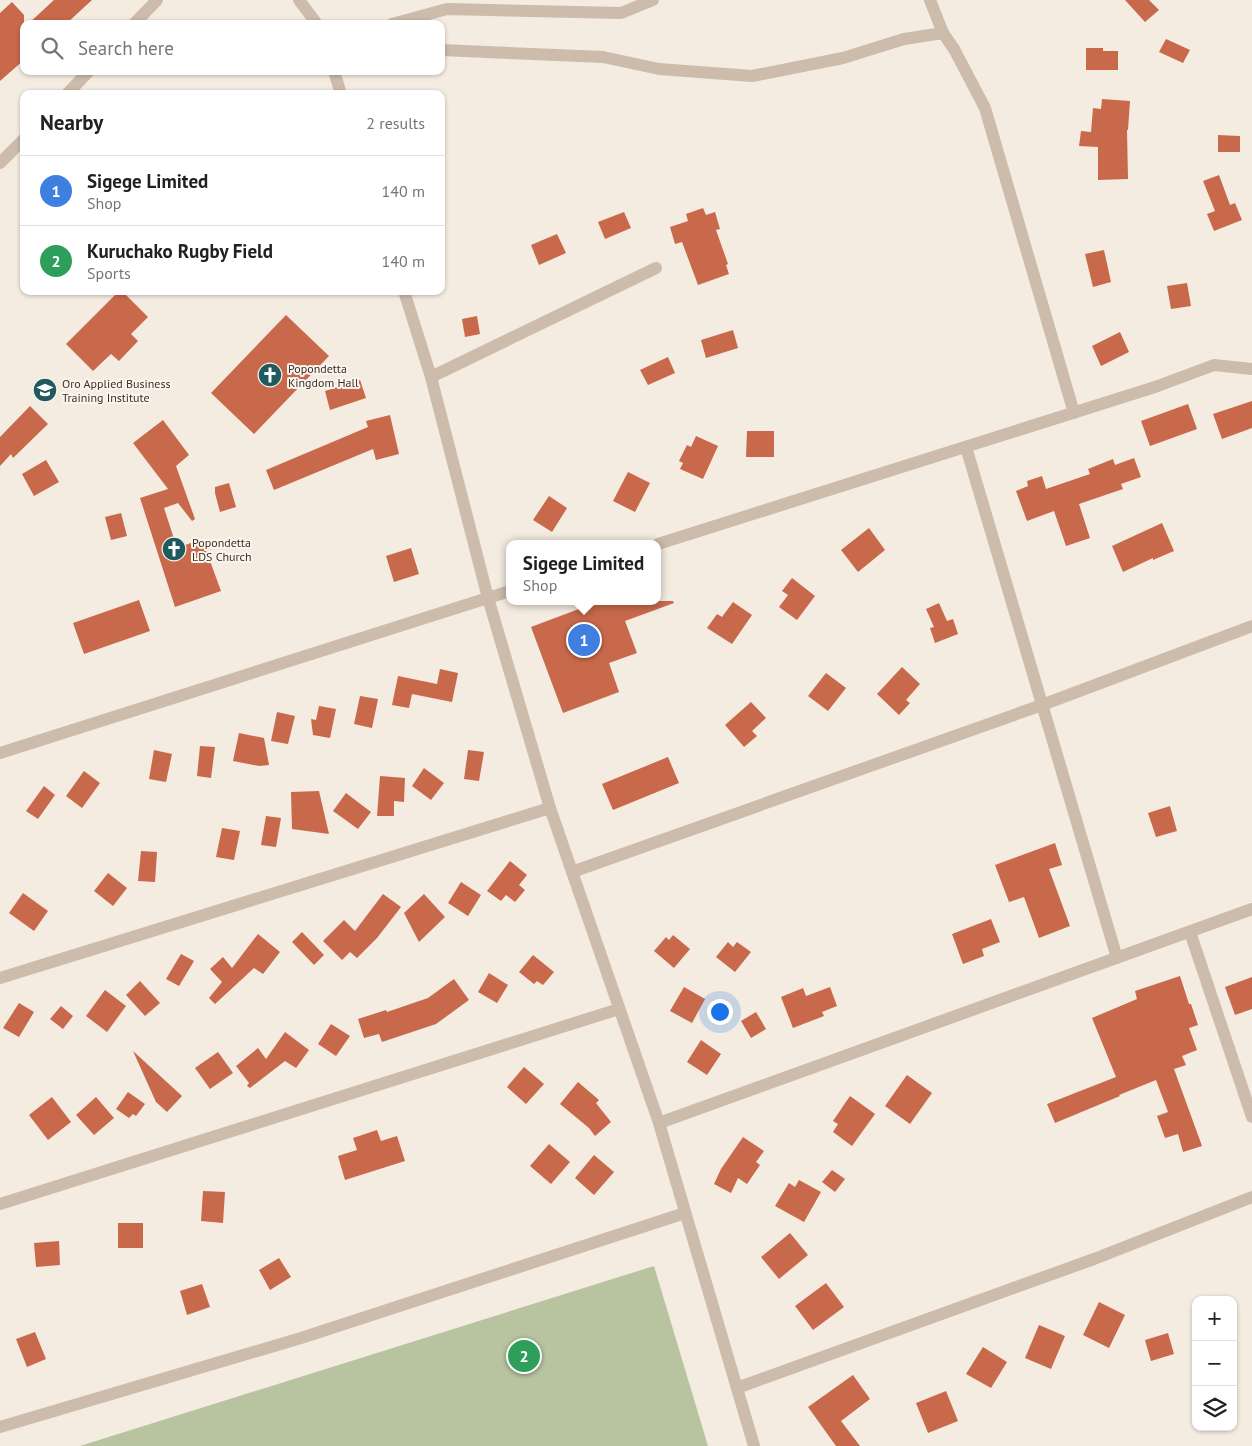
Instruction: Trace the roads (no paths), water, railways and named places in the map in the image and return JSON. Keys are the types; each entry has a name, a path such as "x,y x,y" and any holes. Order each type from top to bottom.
{"street":[{"path":"138,20 157,0"},
{"path":"299,0 314,20"},
{"path":"407,20 447,9 621,12 653,0"},
{"path":"930,0 943,33 954,49 985,108 1074,413"},
{"path":"445,50 603,57 659,69 752,76 843,58 904,39 943,33"},
{"path":"71,90 85,75"},
{"path":"335,75 340,90"},
{"path":"0,163 20,142"},
{"path":"431,376 656,268"},
{"path":"405,295 431,376 488,598 550,808 659,1123 754,1446"},
{"path":"661,543 1074,413 1214,366 1252,369"},
{"path":"966,447 1117,958"},
{"path":"0,753 506,592"},
{"path":"572,872 1042,705 1252,626"},
{"path":"0,978 550,808"},
{"path":"659,1123 1252,910"},
{"path":"1190,932 1252,1117"},
{"path":"0,1204 619,1009"},
{"path":"737,1388 1094,1259 1252,1197"},
{"path":"0,1427 301,1338 685,1213"}],"place":[{"name":"Popondetta Kingdom Hall","path":"270,375"},
{"name":"Oro Applied Business Training Institute","path":"45,390"},
{"name":"Popondetta LDS Church","path":"174,549"},
{"name":"Sigege Limited","path":"584,640"},
{"name":"Kuruchako Rugby Field","path":"524,1356"}]}
